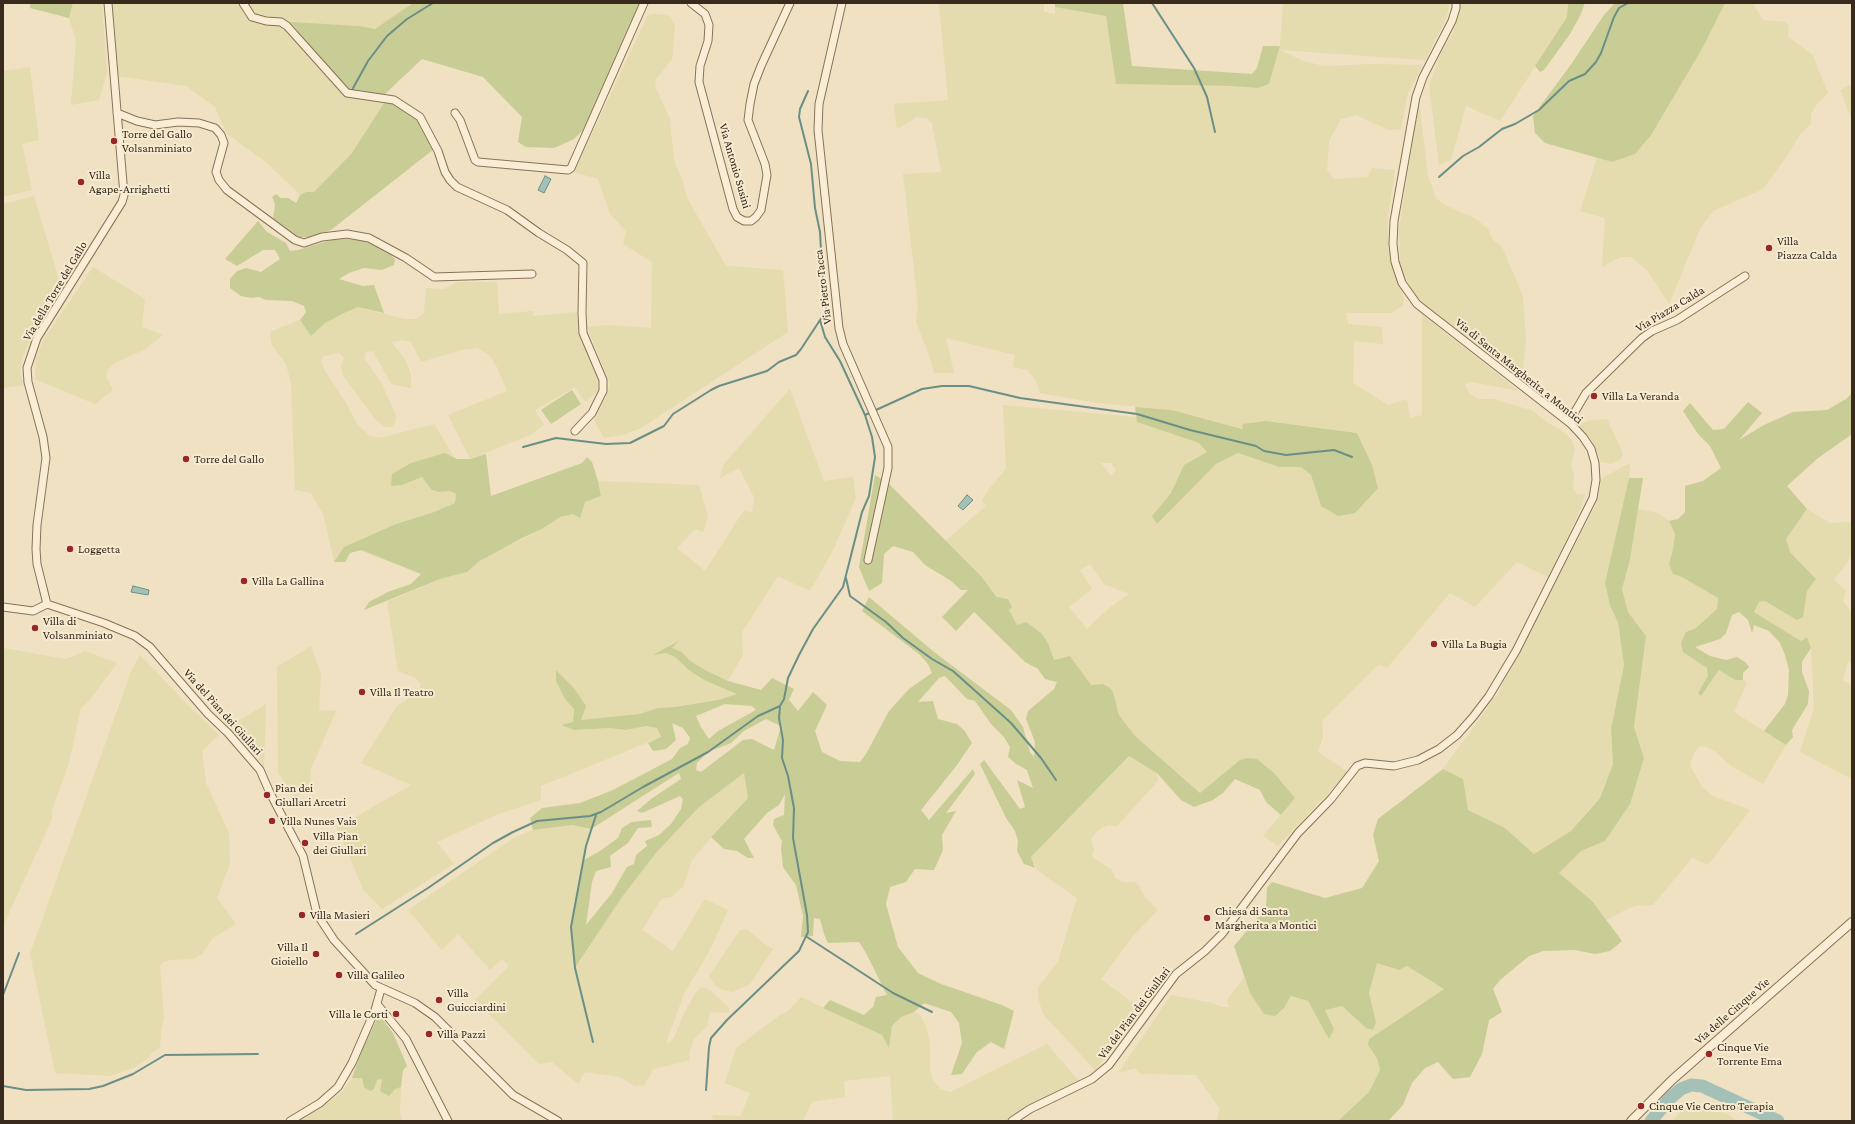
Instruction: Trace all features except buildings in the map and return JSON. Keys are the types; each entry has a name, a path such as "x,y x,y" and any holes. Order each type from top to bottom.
{"street":[{"name":"Via della Torre del Gallo","path":"47,604 37,564 36,542 46,458 43,437 28,382 27,368 37,338 122,202 124,194 108,3"},
{"path":"243,3 252,17 266,21 281,22 287,26 347,93 394,100 420,117 438,151 445,172 457,187 508,210 539,233 567,250 583,263 582,313 584,333 604,380 603,391 592,414 576,431"},
{"path":"455,113 460,120 475,160 478,162 568,170 571,168 644,3"},
{"name":"Via Antonio Susini","path":"691,3 705,14 709,25 708,41 700,66 699,82 720,154 733,209 737,217 744,221 751,221 756,218 761,210 767,175 765,164 748,120 750,104 754,84 761,66 790,3"},
{"name":"Via Pietro Tacca","path":"842,3 819,104 818,130 840,333 843,344 888,447 888,468 868,560"},
{"name":"Via di Santa Margherita a Montici","path":"1189,963 1205,951 1222,934 1298,833 1331,799 1357,766 1365,763 1394,766 1418,760 1439,749 1457,735 1489,696 1519,644 1593,498 1596,480 1595,463 1591,449 1583,437 1571,424 1417,304 1402,283 1395,262 1393,244 1394,221 1416,97 1423,77 1448,32 1456,8 1456,3"},
{"path":"117,113 137,121 155,124 178,122 199,123 215,128 221,135 224,143 216,172 219,180 227,190 296,240 304,243 322,237 347,234 369,238 406,258 434,277 532,274"},
{"name":"Via Piazza Calda","path":"1571,424 1573,415 1586,393 1642,338 1652,331 1677,320 1745,276"},
{"path":"3,607 33,611 47,604"},
{"name":"Via del Pian dei Giullari","path":"47,604 104,623 135,636 150,647 208,714 246,752 260,770 270,793 303,856 317,914 334,940 375,985 415,1003 435,1017 513,1095 558,1121"},
{"name":"Via delle Cinque Vie","path":"1631,1121 1672,1080 1852,922"},
{"name":"Via del Pian dei Giullari","path":"1012,1121 1030,1109 1092,1079 1109,1065 1176,974 1189,963"},
{"path":"292,1121 320,1103 338,1087 352,1063 377,1004 381,988"},
{"path":"377,1004 406,1039 448,1121"}],"shaded area":[{"path":"73,3 102,3 107,73 99,100 71,105 76,41 69,18"},
{"path":"112,3 413,3 375,29 360,26 290,23 341,82 384,95 384,103 352,153 314,192 306,192 300,195 266,162 227,134 215,107 186,86 117,76"},
{"path":"939,3 1044,3 1044,12 1055,14 1055,7 1106,15 1117,84 1231,86 1258,88 1269,84 1280,46 1283,3 1450,3 1446,19 1425,60 1280,50 1303,61 1324,66 1371,64 1423,65 1408,93 1401,129 1389,130 1356,115 1341,119 1329,141 1327,170 1334,179 1368,177 1372,168 1395,170 1387,223 1390,255 1404,299 1403,305 1392,313 1346,313 1348,324 1382,327 1383,344 1354,341 1353,383 1388,405 1407,399 1410,418 1422,415 1422,314 1519,391 1472,382 1465,384 1469,393 1478,399 1494,399 1533,411 1548,423 1561,430 1571,439 1575,449 1571,465 1574,474 1573,488 1577,494 1585,494 1581,508 1548,577 1517,562 1475,607 1450,593 1387,668 1379,664 1322,721 1323,737 1318,752 1348,772 1278,846 1263,836 1295,798 1274,773 1257,759 1240,760 1200,793 1135,736 1119,715 1113,692 1103,684 1091,685 1070,657 1054,660 1048,643 1026,622 1017,626 1009,610 981,576 945,541 986,506 982,501 989,489 1006,469 1003,405 1136,417 1137,422 1199,443 1207,452 1184,465 1171,493 1152,516 1157,524 1216,464 1238,453 1279,467 1301,467 1311,475 1321,506 1372,465 1357,433 1266,421 1243,429 1172,410 1098,403 1040,393 1035,379 1027,370 1013,367 1015,355 946,338 954,373 934,373 929,355 916,322 918,305 903,174 941,172 932,123 927,118 917,117 897,129 894,104 948,100","holes":["1101,463 1111,463 1116,470 1111,476","1090,564 1104,584 1129,594 1108,609 1087,629 1069,607 1092,589 1080,570"]},
{"path":"1461,3 1568,3 1567,17 1500,121 1466,106 1451,160 1439,165 1429,86 1441,52 1454,31"},
{"path":"1725,3 1753,3 1763,20 1785,22 1789,26 1788,37 1812,54 1828,93 1817,104 1811,114 1811,124 1800,134 1789,153 1763,189 1713,211 1700,229 1669,304 1647,270 1631,257 1620,257 1602,267 1605,218 1580,211 1597,158 1612,162 1703,47"},
{"path":"655,14 670,16 675,26 672,59 656,79 655,86 670,119 674,160 683,182 687,198 726,266 783,270 788,332 641,428 623,435 604,438 594,420 606,398 610,384 587,327 611,325 651,328 652,262 623,244 626,231 610,214 598,179 574,172 648,15"},
{"path":"30,67 39,140 22,144 32,190 3,197 3,71"},
{"path":"1852,84 1852,119 1840,90"},
{"path":"1419,102 1428,176 1436,198 1443,204 1476,219 1488,229 1493,240 1502,247 1523,296 1526,341 1522,380 1430,310 1411,290 1404,275 1400,262 1399,230"},
{"path":"34,196 59,280 64,285 29,343 22,359 20,372 24,385 3,388 3,204"},
{"path":"93,267 145,299 142,327 163,335 144,350 114,363 108,370 106,376 113,390 95,404 35,379 36,358 43,340"},
{"path":"458,282 497,282 499,314 533,311 533,316 577,312 578,326 597,374 599,390 585,402 575,387 535,410 544,425 530,435 470,459 448,415 507,391 497,367 489,355 477,348 462,350 421,362 411,342 402,340 392,342 406,361 411,375 411,388 391,384 373,351 366,352 364,358 382,384 396,416 396,421 392,427 385,427 376,420 344,377 341,366 344,358 339,353 324,356 321,362 325,371 346,403 358,425 370,436 380,438 434,424 454,457 445,453 412,481 422,477 439,492 450,491 456,494 455,503 434,512 396,524 344,547 334,562 324,516 311,493 295,490 291,383 286,364 272,345 270,332 300,320 311,336 325,323 358,307 404,319 416,319 424,313 426,288 444,289"},
{"path":"790,389 824,481 853,477 856,498 833,550 810,591 778,576 742,632 743,655 728,681 705,670 689,660 682,652 671,648 676,641 655,655 666,653 675,657 689,670 704,680 738,694 718,700 675,707 658,708 639,714 581,720 574,688 556,670 565,699 574,708 573,722 561,725 574,730 609,728 626,730 646,726 657,728 661,737 541,786 541,800 496,815 437,842 454,864 382,909 364,891 337,828 411,785 361,763 397,706 417,693 421,685 416,678 398,671 387,602 440,579 467,572 478,562 497,551 542,529 560,517 573,514 585,502 601,496 598,481 699,485 708,517 703,532 695,529 677,548 705,571 744,510 752,513 754,497 739,468 720,478 723,465"},
{"path":"1607,419 1623,454 1620,460 1611,464 1601,462 1591,439 1577,424 1593,420"},
{"path":"1630,463 1629,478 1605,583 1610,606 1618,622 1624,665 1611,729 1613,764 1600,797 1571,831 1534,854 1505,828 1467,810 1463,779 1443,769 1497,695 1597,503 1602,478"},
{"path":"1638,509 1658,513 1669,521 1675,534 1669,564 1673,574 1682,577 1718,598 1717,609 1696,628 1686,632 1699,662 1707,668 1708,676 1701,696 1719,670 1735,680 1743,680 1747,683 1734,712 1786,745 1763,784 1731,766 1715,751 1704,746 1698,747 1693,755 1690,766 1703,788 1713,796 1750,810 1708,865 1692,858 1653,905 1635,906 1606,920 1592,901 1559,873 1581,851 1605,841 1644,758 1634,727 1646,636 1628,612 1622,589"},
{"path":"1807,509 1830,523 1852,522 1852,556 1834,580 1846,590 1843,602 1852,612 1852,664 1848,661 1843,680 1852,685 1852,779 1800,752 1814,708 1811,648 1807,637 1801,641 1754,612 1759,602 1765,601 1770,603 1807,591 1816,579 1790,552 1786,539"},
{"path":"311,646 321,674 319,710 336,711 311,769 310,784 296,798 278,773 277,667"},
{"path":"3,648 66,659 85,651 117,663 89,701 81,708 69,763 52,810 52,819 3,926"},
{"path":"140,655 219,735 202,751 206,783 229,833 230,864 217,898 236,924 213,938 202,954 193,959 169,960 163,962 160,966 164,1018 160,1048 151,1053 149,1058 133,1068 110,1076 55,1073 30,954 132,669"},
{"path":"266,704 264,767 258,757 230,726"},
{"path":"1129,756 1157,773 1158,781 1117,826 1108,825 1098,830 1091,839 1094,849 1092,857 1112,870 1115,878 1123,882 1134,882 1139,886 1145,897 1158,910 1133,936 1101,979 1142,1010 1095,1070 1043,1014 1038,998 1038,987 1058,962 1077,898 1038,871 1031,857"},
{"path":"744,773 748,798 720,827 692,860 683,887 671,897 662,898 642,930 673,951 705,899 728,910 711,948 684,994 667,1040 667,1044 674,1038 684,1013 696,992 701,987 710,990 729,1008 729,1013 711,1012 708,1019 708,1025 694,1039 689,1053 690,1060 653,1069 645,1085 635,1086 620,1077 585,1072 578,1084 552,1062 539,1064 475,1000 509,966 502,959 490,970 458,934 442,950 408,910 515,837 533,830 572,825 591,829 586,846 571,927 576,968 622,897 656,853 698,808"},
{"path":"747,929 763,943 773,949 750,984 732,992 723,990 715,985 709,976 740,930"},
{"path":"1376,962 1399,970 1407,966 1444,989 1369,1039 1368,1045 1378,1058 1380,1070 1369,1092 1338,1121 1216,1121 1220,1109 1196,1075 1140,1074 1135,1068 1118,1073 1171,995 1212,1003 1223,1007 1229,1007 1227,1000 1244,977 1250,993 1284,1008 1291,996 1308,1001 1334,1029 1325,1010 1342,1006 1366,1028 1376,1022 1369,993"},
{"path":"801,997 882,1035 889,1047 892,1027 901,1017 914,1012 921,1016 927,1029 930,1045 930,1069 933,1080 940,1089 950,1092 1047,1044 1078,1080 1024,1108 1008,1121 893,1121 890,1076 844,1081 845,1097 812,1102 803,1121 713,1121 712,1115 741,1116 750,1093 725,1083 736,1048 780,1015 788,1011"},
{"path":"352,1078 362,1078 364,1087 374,1089 376,1080 382,1079 380,1091 401,1087 400,1111 402,1121 297,1121 333,1099 343,1091"},
{"path":"1701,1106 1725,1113 1738,1121 1672,1121 1685,1108"}],"green space":[{"path":"30,3 73,3 69,18 30,8"},
{"path":"413,3 643,3 583,130 574,139 554,148 526,147 518,142 522,117 483,77 422,59 384,95 348,90 290,22 360,26 375,29"},
{"path":"1055,3 1123,3 1132,66 1252,74 1257,68 1263,46 1280,46 1269,84 1258,88 1231,86 1116,84 1106,16 1055,7"},
{"path":"1568,3 1585,3 1570,34 1544,70 1540,72 1535,66 1567,17"},
{"path":"1615,3 1725,3 1703,47 1651,135 1635,154 1612,162 1545,143 1535,133 1533,116 1572,63 1604,15"},
{"path":"384,103 393,103 418,121 434,149 331,230 309,237 299,237 273,218 275,204 272,197 276,194 281,198 288,198 296,203 300,195 306,192 314,192 352,153"},
{"path":"258,221 267,232 286,243 290,251 331,240 345,239 362,240 388,252 395,259 394,265 382,270 364,268 349,273 339,279 363,286 374,285 384,313 358,307 325,323 311,336 300,320 306,312 304,306 292,301 266,300 259,297 252,298 241,296 230,288 230,279 237,271 246,268 261,272 280,259 275,250 263,250 237,266 225,259"},
{"path":"572,390 581,404 551,424 541,410"},
{"path":"1852,393 1852,434 1817,459 1787,486 1807,509 1786,539 1790,552 1816,579 1807,591 1803,617 1797,620 1765,601 1759,602 1754,612 1801,641 1807,637 1811,648 1802,662 1802,672 1809,691 1808,704 1792,730 1793,737 1786,745 1764,731 1785,704 1788,695 1789,670 1785,655 1780,643 1769,631 1754,625 1752,633 1748,620 1739,612 1732,615 1726,633 1720,639 1695,647 1710,656 1726,660 1737,657 1745,662 1749,667 1743,673 1743,680 1735,680 1719,670 1701,696 1698,693 1708,676 1707,668 1683,652 1681,643 1686,632 1696,628 1717,609 1718,598 1682,577 1673,574 1669,564 1675,534 1669,521 1678,519 1685,512 1685,486 1703,481 1721,468 1710,446 1698,434 1683,411 1690,403 1713,430 1724,429 1748,402 1762,413 1739,440 1764,425 1793,412 1827,410 1846,399"},
{"path":"1135,407 1172,410 1242,429 1243,424 1266,421 1357,433 1372,465 1378,488 1355,513 1338,516 1321,506 1311,475 1301,467 1279,467 1238,453 1216,464 1157,524 1152,516 1171,493 1184,465 1207,452 1199,443 1137,422"},
{"path":"445,453 457,459 470,459 486,454 491,496 582,463 587,457 592,462 601,496 585,502 580,518 573,514 560,517 542,529 478,562 467,572 440,579 364,610 369,602 388,592 411,584 421,574 361,550 350,553 345,562 334,562 344,547 396,524 434,512 455,503 456,494 450,491 439,492 432,490 422,477 402,485 391,486 392,474 411,463"},
{"path":"875,475 888,483 981,576 997,597 1008,599 1012,607 1009,610 1017,625 1026,622 1041,633 1048,643 1054,660 1070,656 1091,685 1103,684 1110,688 1113,692 1119,715 1135,736 1200,793 1240,760 1248,758 1257,759 1274,773 1295,798 1281,815 1266,802 1260,790 1235,779 1223,793 1213,800 1194,807 1181,800 1157,773 1129,756 1031,857 1035,868 1024,864 1017,851 1018,841 1015,831 1006,818 980,764 984,760 1020,809 1025,807 1017,780 1033,788 1027,770 1016,764 1008,757 1010,747 1004,737 991,724 975,701 967,699 945,676 939,678 918,702 933,701 938,719 957,724 964,730 972,743 957,765 921,810 929,820 973,769 975,774 946,813 956,811 942,835 943,850 934,870 915,869 906,882 890,887 886,904 898,947 918,973 941,984 1002,1005 1014,1011 1004,1049 991,1042 977,1052 962,1074 951,1075 962,1043 959,1023 951,1012 924,1003 914,1012 901,1017 892,1026 889,1048 882,1035 823,1008 830,1000 864,1015 873,1007 876,997 887,995 859,942 828,943 820,919 814,918 813,936 801,937 803,916 796,885 783,867 781,849 782,841 773,825 774,819 784,815 785,794 779,805 767,813 744,839 754,858 748,858 737,851 724,849 711,837 748,798 744,773 698,808 656,853 622,897 575,968 571,927 584,860 618,838 622,828 632,822 651,820 652,827 638,828 628,843 610,856 611,867 596,871 592,882 586,925 612,893 627,867 634,864 636,855 647,846 645,841 659,835 671,824 681,809 683,799 680,796 642,813 637,811 651,799 681,779 679,773 591,829 572,825 533,830 530,818 542,808 580,803 613,790 672,759 680,748 688,744 690,738 683,728 672,723 676,740 666,749 653,751 648,743 661,737 657,728 646,726 626,730 609,728 574,730 561,725 573,722 574,709 565,699 556,681 556,670 574,688 586,706 581,720 639,714 658,708 675,707 718,700 737,694 704,680 689,670 675,657 666,653 653,655 678,641 672,648 682,652 689,660 705,670 728,681 761,690 772,678 794,689 789,700 798,711 813,692 827,705 815,731 822,752 840,761 860,762 866,754 889,711 909,689 932,673 928,664 919,654 862,611 869,597 934,652 1011,710 1023,727 1030,752 1034,757 1035,742 1026,719 1028,711 1054,689 1057,682 1045,679 1038,669 1025,662 974,612 956,631 942,617 968,590 961,590 951,581 925,565 913,552 893,546 884,554 882,583 869,591 859,567","holes":["725,704 752,706 756,710 718,731 709,739 696,716","766,719 781,726 774,750 752,739 743,740 701,772 696,770 697,763 708,752 731,743 744,731"]},
{"path":"1629,478 1643,478 1630,559 1622,589 1628,612 1646,636 1634,727 1644,758 1630,804 1605,841 1581,851 1559,873 1592,901 1622,941 1610,951 1595,954 1575,950 1543,951 1529,956 1500,980 1493,989 1502,1012 1489,1020 1482,1054 1470,1077 1453,1079 1438,1062 1425,1068 1412,1083 1403,1105 1388,1121 1338,1121 1369,1092 1380,1070 1377,1058 1368,1045 1369,1039 1444,989 1407,966 1399,970 1377,963 1369,993 1376,1022 1373,1030 1366,1028 1342,1006 1325,1010 1334,1029 1329,1039 1308,1001 1291,996 1284,1008 1275,1016 1264,1014 1250,993 1234,946 1266,908 1267,888 1272,882 1325,898 1362,888 1379,861 1373,835 1378,819 1443,769 1463,779 1468,810 1505,828 1534,854 1571,831 1600,798 1613,764 1611,729 1624,665 1618,622 1610,606 1605,583"},
{"path":"379,1015 393,1033 407,1066 403,1070 401,1087 395,1089 389,1096 380,1091 382,1079 377,1080 374,1089 370,1091 364,1087 362,1078 352,1078 362,1050"}],"water":[{"path":"545,176 551,179 544,193 538,190"},
{"path":"967,495 973,500 963,510 958,506"},
{"path":"133,586 149,590 148,595 131,592"}],"waterway":[{"path":"352,90 368,61 387,36 407,19 433,3"},
{"path":"1152,3 1194,68 1207,97 1215,132"},
{"path":"1439,177 1463,156 1479,147 1502,129 1515,124 1539,110 1569,81 1585,74 1596,62 1601,53 1614,17 1619,8 1628,3"},
{"path":"523,447 556,438 606,444 630,443 664,426 673,414 711,390 719,386 767,371 779,362 796,355 801,349 826,311 827,306 823,286 820,232 815,208 811,164 799,117 800,109 808,91"},
{"path":"706,1090 711,1038 727,1020 799,951 808,932 807,915 793,838 794,808 788,776 782,758 783,740 779,718 780,706 784,699 788,678 799,655 813,629 843,587 862,512 869,496 875,457 872,437 865,415 840,361 825,337 820,320"},
{"path":"865,415 922,389 942,386 969,386 1020,398 1137,414 1190,430 1256,446 1264,451 1286,455 1334,450 1352,457"},
{"path":"846,578 850,596 886,622 903,638 932,659 953,671 1011,723 1041,758 1056,780"},
{"path":"356,934 428,888 493,843 513,832 537,821 590,816 601,812 643,787 708,752 758,716 780,706"},
{"path":"593,1042 575,968 571,927 586,846 596,815"},
{"path":"807,937 893,993 932,1012"},
{"path":"3,995 19,953"},
{"path":"3,1086 26,1090 89,1089 103,1086 133,1074 165,1055 258,1054"},
{"path":"1651,1121 1669,1099 1681,1089 1691,1085 1702,1086 1778,1121"}],"place":[{"name":"Torre del Gallo Volsanminiato","path":"114,141"},
{"name":"Villa Agape-Arrighetti","path":"81,182"},
{"name":"Villa Piazza Calda","path":"1769,248"},
{"name":"Villa La Veranda","path":"1594,396"},
{"name":"Torre del Gallo","path":"186,459"},
{"name":"Loggetta","path":"70,549"},
{"name":"Villa La Gallina","path":"244,581"},
{"name":"Villa di Volsanminiato","path":"35,628"},
{"name":"Villa La Bugia","path":"1434,644"},
{"name":"Villa Il Teatro","path":"362,692"},
{"name":"Pian dei Giullari Arcetri","path":"267,795"},
{"name":"Villa Nunes Vais","path":"272,821"},
{"name":"Villa Pian dei Giullari","path":"305,843"},
{"name":"Villa Masieri","path":"302,915"},
{"name":"Chiesa di Santa Margherita a Montici","path":"1207,918"},
{"name":"Villa Il Gioiello","path":"316,954"},
{"name":"Villa Galileo","path":"339,975"},
{"name":"Villa Guicciardini","path":"439,1000"},
{"name":"Villa le Corti","path":"396,1014"},
{"name":"Villa Pazzi","path":"429,1034"},
{"name":"Cinque Vie Torrente Ema","path":"1709,1054"},
{"name":"Cinque Vie Centro Terapia","path":"1641,1106"}]}
